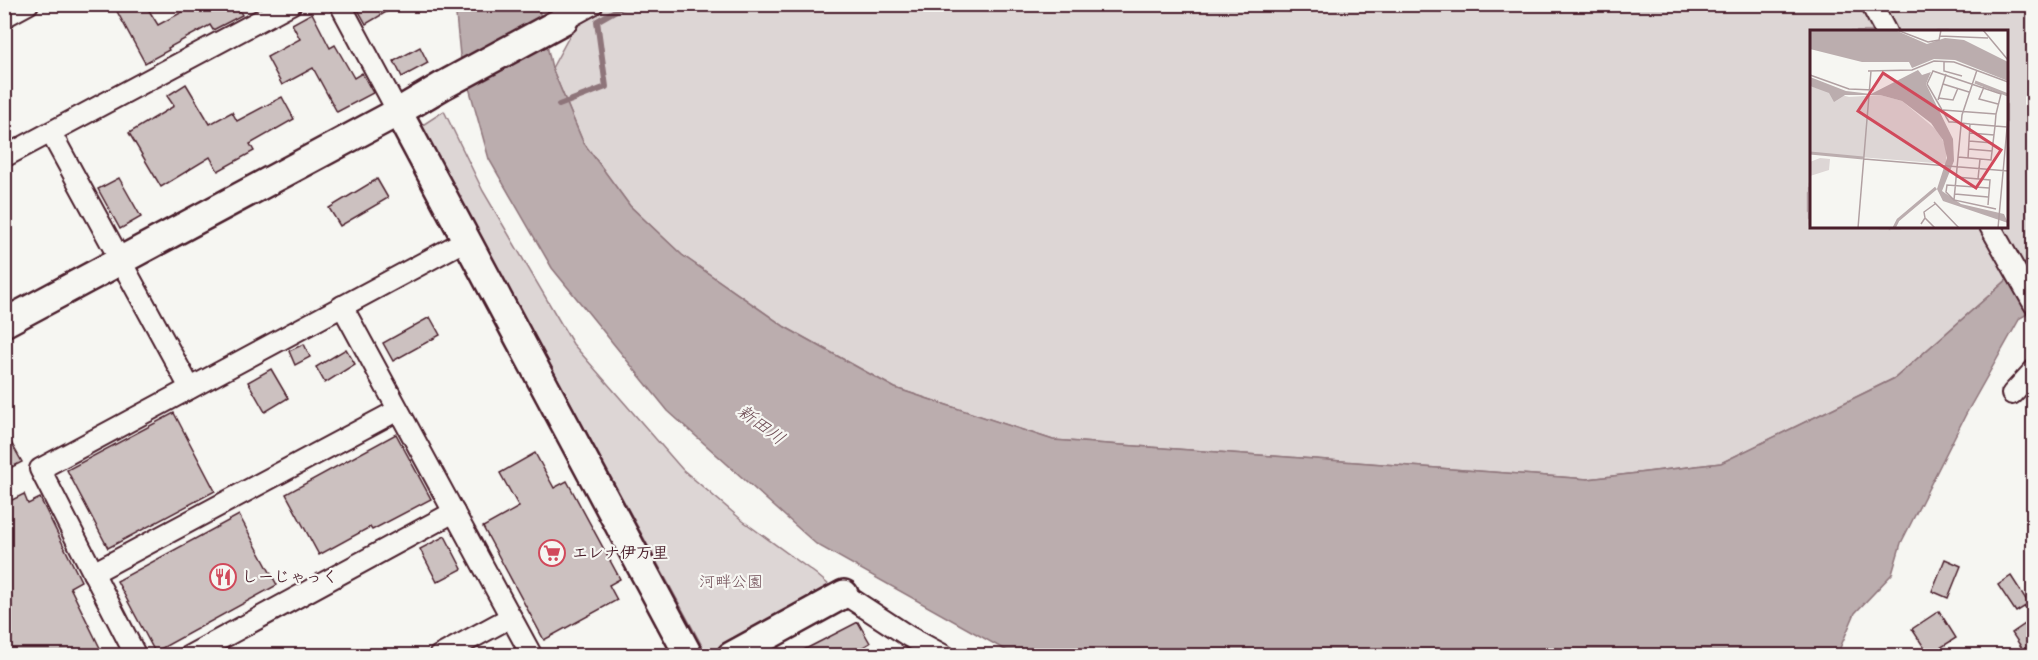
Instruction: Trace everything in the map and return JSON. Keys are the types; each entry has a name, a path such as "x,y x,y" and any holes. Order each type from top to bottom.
{"street":[{"path":"4,17 28,4"},
{"path":"4,157 291,4"},
{"path":"340,4 689,656"},
{"path":"4,323 398,112 562,12 593,4"},
{"path":"1871,4 1885,30"},
{"path":"51,133 190,388"},
{"path":"1991,228 2034,304"},
{"path":"136,656 40,469 466,240"},
{"path":"342,306 532,656"},
{"path":"2013,394 2034,370"},
{"path":"93,573 398,410"},
{"path":"189,656 454,512"},
{"path":"731,656 844,594 908,636 945,656"},
{"path":"439,656 511,617"}],"green space":[{"path":"609,4 2033,5 2033,257 1895,378 1721,463 1588,479 1053,440 895,388 785,327 682,255 630,206 583,142 552,68 577,22"},
{"name":"河畔公園","path":"444,111 483,191 573,344 682,469 743,521 835,590 713,655 707,655 421,126"}],"water":[{"name":"新田川","path":"455,5 538,5 552,68 583,142 630,206 682,255 785,327 895,388 1053,440 1588,479 1721,463 1895,378 2033,257 2033,311 2020,318 1966,414 1901,543 1892,574 1855,613 1837,655 1014,655 816,544 668,411 552,268 489,159 460,55"}],"building":[{"path":"113,4 145,4 158,25 197,4 236,4 242,15 213,30 210,25 145,63"},
{"path":"355,4 400,4 366,24"},
{"path":"312,13 330,48 335,45 354,78 362,73 373,93 337,112 313,68 282,85 267,57 300,39 292,24"},
{"path":"420,47 428,63 402,77 394,61"},
{"path":"186,84 210,124 232,112 237,121 282,97 294,119 250,144 254,151 218,171 210,157 161,187 129,133 174,106 167,96"},
{"path":"119,178 141,217 120,229 98,189"},
{"path":"377,179 388,198 340,226 329,208"},
{"path":"430,317 440,335 393,361 383,343"},
{"path":"304,344 310,357 295,365 289,351"},
{"path":"346,349 355,364 325,383 316,367"},
{"path":"271,369 288,398 265,412 248,382"},
{"path":"174,413 215,491 108,548 67,470"},
{"path":"4,430 22,462 4,471"},
{"path":"396,434 431,499 372,530 370,527 319,555 286,494"},
{"path":"535,453 554,488 567,481 620,579 609,585 617,600 544,640 483,527 519,507 500,473"},
{"path":"24,494 28,504 40,498 81,581 70,587 104,656 4,656 4,504"},
{"path":"239,515 277,585 155,652 117,581"},
{"path":"445,536 462,569 437,582 420,549"},
{"path":"1945,559 1961,566 1948,598 1932,591"},
{"path":"2011,576 2029,604 2016,612 1998,585"},
{"path":"1939,611 1956,638 1929,655 1912,629"},
{"path":"2034,618 2034,656 2027,656 2012,633"},
{"path":"858,622 870,643 848,656 792,656"}],"waterway":[{"path":"559,105 606,87 597,21 627,4"}],"place":[{"name":"エレナ伊万里","path":"552,553"},
{"name":"しーじゃっく","path":"223,577"}]}
